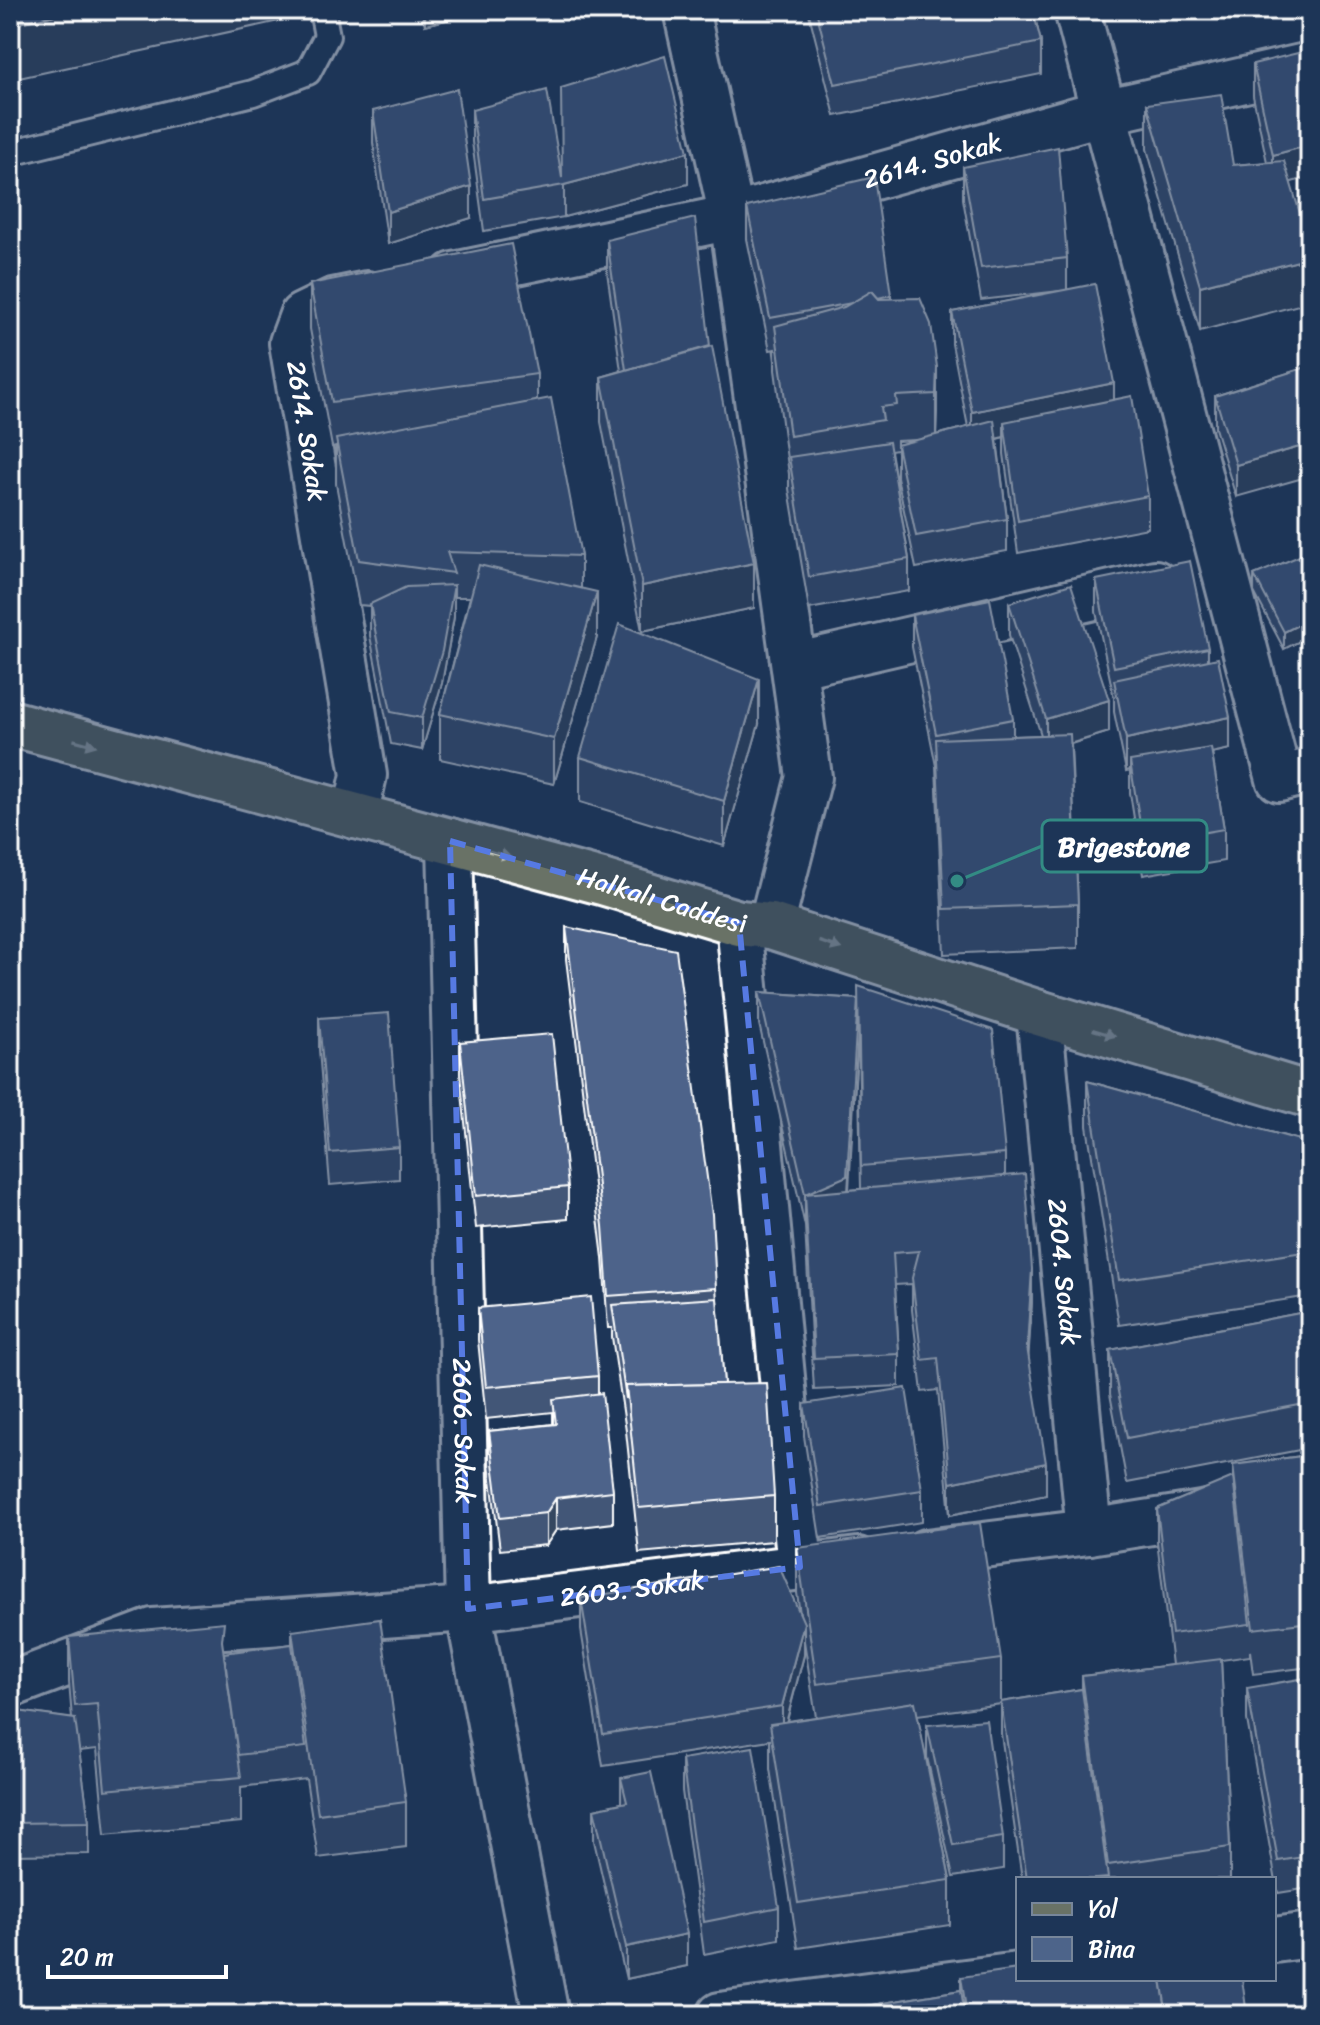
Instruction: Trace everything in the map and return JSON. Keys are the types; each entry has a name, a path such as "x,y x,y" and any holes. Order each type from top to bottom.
{"main road":[{"name":"Halkalı Caddesi","path":"10,723 755,924 1310,1095"}],"street":[{"path":"686,10 732,217 809,777 755,924 800,1567"},
{"path":"1077,10 1279,779 1310,771"},
{"name":"2614. Sokak","path":"355,816 364,775 292,343 302,316 333,301 732,217 1104,112 1310,65"},
{"path":"1184,417 1226,407"},
{"path":"794,666 1224,567"},
{"name":"2606. Sokak","path":"450,841 468,1609 546,2015"},
{"name":"2604. Sokak","path":"1039,1013 1089,1532"},
{"name":"2603. Sokak","path":"10,1685 153,1631 468,1609 1089,1532 1310,1500"},
{"path":"1276,1940 1310,1935"},
{"path":"720,2015 1016,1975"}],"lane":[{"path":"10,153 253,93 308,72 327,36 322,10"}],"highlighted area":[{"path":"450,841 739,923 800,1567 468,1609"}],"building":[{"path":"10,10 77,10 10,25"},
{"path":"816,10 1033,10 1041,42 835,84"},
{"path":"1310,50 1310,145 1273,155 1253,64"},
{"path":"665,56 688,152 564,185 484,199 472,110 547,90 562,178 561,88"},
{"path":"457,89 471,186 388,212 373,111"},
{"path":"1221,94 1233,165 1284,161 1310,246 1310,258 1200,286 1147,104"},
{"path":"1058,147 1067,258 981,268 963,167"},
{"path":"874,177 891,295 878,298 872,291 852,303 770,318 747,207"},
{"path":"695,218 710,346 626,370 607,240"},
{"path":"511,244 537,374 332,402 310,284"},
{"path":"1095,284 1114,383 972,412 952,312"},
{"path":"872,291 879,299 920,298 931,324 937,367 936,394 896,396 897,405 881,407 883,420 790,436 775,326 844,307"},
{"path":"712,346 754,563 642,586 601,377"},
{"path":"1310,366 1310,444 1236,465 1215,396"},
{"path":"1132,396 1148,496 1018,521 1004,422"},
{"path":"551,398 581,556 447,552 454,573 359,560 336,439"},
{"path":"994,420 1007,519 916,536 897,445"},
{"path":"889,442 909,559 809,577 789,457"},
{"path":"1309,552 1310,619 1284,632 1254,575"},
{"path":"1190,561 1208,648 1114,667 1096,580"},
{"path":"479,565 597,592 554,739 440,714"},
{"path":"1071,584 1109,700 1046,719 1009,603"},
{"path":"454,585 442,651 422,718 391,712 370,604 406,587"},
{"path":"990,599 1013,719 936,734 912,615"},
{"path":"619,624 759,679 724,801 580,757"},
{"path":"1218,658 1230,717 1126,739 1114,680"},
{"path":"1070,734 1078,904 944,909 936,739"},
{"path":"1211,748 1224,829 1143,843 1130,761"},
{"path":"566,927 676,950 712,1214 716,1288 608,1296 603,1226"},
{"path":"858,986 993,1030 1005,1154 861,1166"},
{"path":"759,992 858,999 847,1176 805,1194"},
{"path":"389,1013 399,1147 330,1153 319,1018"},
{"path":"552,1034 568,1187 476,1196 460,1042"},
{"path":"1087,1081 1310,1143 1310,1251 1119,1280"},
{"path":"1025,1174 1032,1269 1027,1347 1046,1463 950,1483 938,1358 922,1360 912,1278 919,1251 893,1253 899,1354 814,1358 805,1194"},
{"path":"591,1297 598,1376 486,1387 478,1308"},
{"path":"717,1298 724,1384 626,1386 626,1399 612,1305"},
{"path":"1310,1311 1310,1403 1127,1438 1110,1350"},
{"path":"767,1383 774,1496 639,1508 626,1386"},
{"path":"906,1388 922,1490 820,1506 804,1404"},
{"path":"602,1393 613,1491 556,1498 546,1513 500,1518 489,1431 556,1424 553,1399"},
{"path":"1310,1455 1310,1622 1253,1629 1233,1465"},
{"path":"1233,1477 1250,1624 1172,1634 1157,1509"},
{"path":"980,1523 1001,1659 817,1684 797,1548"},
{"path":"779,1566 804,1623 782,1706 603,1734 581,1598"},
{"path":"380,1619 406,1802 318,1814 292,1631"},
{"path":"224,1622 222,1641 241,1777 105,1790 97,1704 75,1706 69,1637"},
{"path":"292,1644 306,1747 238,1755 224,1653"},
{"path":"1221,1659 1230,1847 1108,1865 1082,1676"},
{"path":"1306,1678 1310,1702 1310,1856 1278,1861 1247,1688"},
{"path":"1082,1689 1108,1877 1027,1877 1001,1702"},
{"path":"915,1702 950,1880 798,1903 770,1724"},
{"path":"10,1710 75,1719 89,1822 10,1823"},
{"path":"986,1720 1003,1837 953,1845 927,1725"},
{"path":"753,1747 779,1907 704,1922 682,1759"},
{"path":"651,1772 687,1934 626,1947 594,1809 627,1802 621,1778"},
{"path":"1016,1969 1016,1981 1161,1981 1167,2015 967,2015 961,1977"},
{"path":"1161,1981 1242,1981 1247,2015 1167,2015"},
{"path":"961,1990 965,2015 812,2015"}],"place":[{"name":"Brigestone","path":"957,881"}]}
